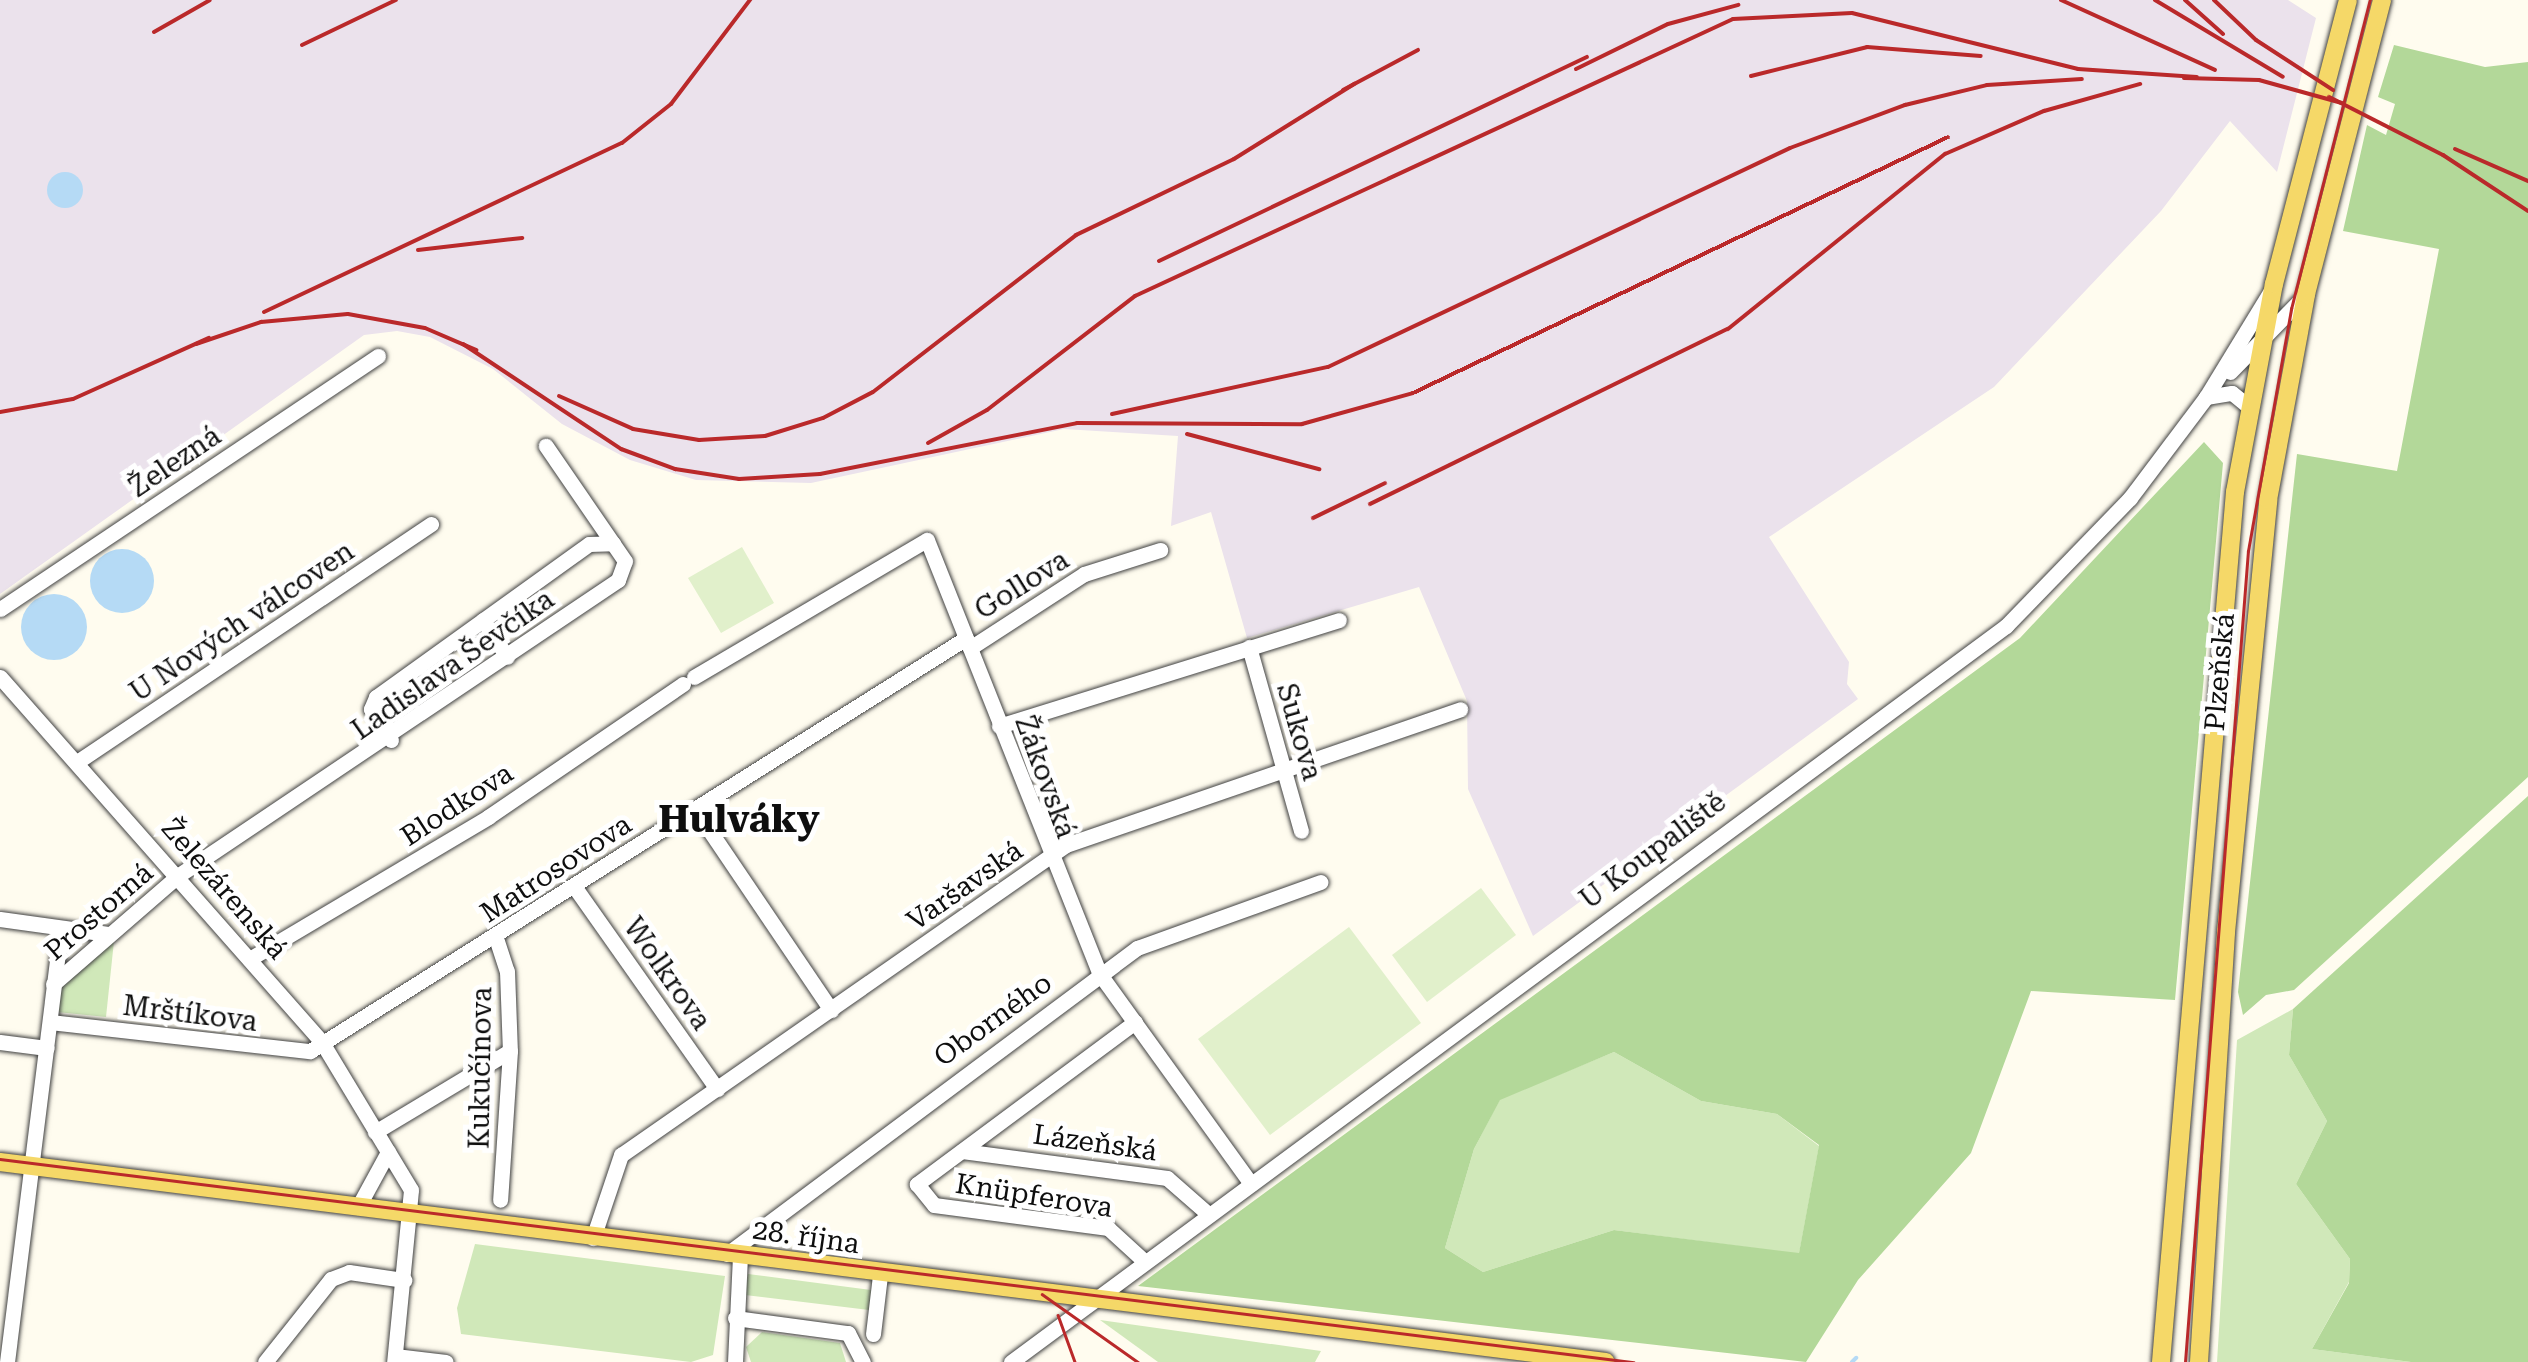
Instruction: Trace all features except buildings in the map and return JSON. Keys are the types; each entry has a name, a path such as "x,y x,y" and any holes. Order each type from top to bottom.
{"main road":[{"name":"Plzeňská","path":"2161,1362 2220,620 2249,407 2274,284 2348,0"},
{"name":"Plzeňská","path":"2199,1362 2252,625 2306,294 2382,0"},
{"name":"28. října","path":"0,1162 880,1275 1606,1362"}],"street":[{"name":"U Koupaliště","path":"2206,397 2274,284"},
{"name":"U Koupaliště","path":"1011,1362 1088,1300 2006,626 2097,539 2206,397 2306,294"},
{"name":"Železná","path":"0,609 378,356"},
{"path":"2206,397 2232,393 2249,407"},
{"path":"546,446 613,543"},
{"name":"U Nových válcoven","path":"80,760 432,524"},
{"name":"Žákovská","path":"927,540 1048,859 1099,973 1250,1182"},
{"name":"Blodkova","path":"251,958 456,836 688,681 927,540"},
{"path":"390,740 371,702 589,544 613,543"},
{"name":"Ladislava Ševčíka","path":"180,876 390,740 618,580 625,561 613,543"},
{"name":"Gollova","path":"968,643 1084,574 1160,550"},
{"path":"483,620 507,658"},
{"path":"999,726 1339,620"},
{"name":"Matrosovova","path":"323,1044 968,643"},
{"name":"Sukova","path":"1249,648 1302,830"},
{"name":"Železárenská","path":"0,676 80,760 323,1044 413,1193 413,1215"},
{"name":"Varšavská","path":"593,1238 602,1198 621,1156 1066,845 1460,709"},
{"path":"695,810 831,1010"},
{"name":"Prostorná","path":"7,1362 53,984 180,876"},
{"name":"Oborného","path":"734,1255 1099,973 1138,948 1320,882"},
{"name":"Wolkrova","path":"576,889 717,1089"},
{"path":"0,920 108,934"},
{"path":"53,984 61,928"},
{"name":"Kukučínova","path":"496,938 507,971 510,1052 500,1200"},
{"name":"Mrštíkova","path":"50,1022 301,1053 323,1044"},
{"path":"962,1151 1134,1022"},
{"path":"0,1042 46,1048"},
{"path":"375,1132 510,1052"},
{"name":"Knüpferova","path":"962,1151 917,1184 934,1206 1108,1228 1143,1260"},
{"name":"Lázeňská","path":"962,1151 1167,1178 1183,1184 1207,1214"},
{"path":"358,1207 388,1152"},
{"path":"413,1215 394,1359 446,1362"},
{"path":"734,1255 734,1362"},
{"path":"265,1362 331,1279 350,1272 404,1280"},
{"path":"873,1334 880,1275"},
{"path":"735,1318 848,1332 862,1362"}],"shaded area":[{"path":"0,0 2288,0 2316,18 2277,172 2230,121 2161,211 1994,387 1769,537 1849,662 1847,684 1858,699 1533,936 1468,789 1467,701 1419,587 1247,638 1211,512 1171,526 1178,436 1064,429 811,483 696,480 630,460 562,424 493,369 430,337 397,331 364,335 0,594"}],"green space":[{"path":"2394,45 2485,67 2528,62 2528,777 2294,990 2266,995 2243,1015 2238,992 2297,454 2397,471 2439,249 2343,231 2367,125 2386,135 2395,104 2378,97"},
{"path":"2204,442 2223,463 2175,1000 2031,991 1971,1153 1858,1280 1806,1362 1138,1286 2020,638","holes":["1614,1052 1701,1101 1777,1114 1819,1145 1799,1253 1614,1230 1483,1272 1445,1248 1474,1149 1500,1100"]},
{"path":"742,547 774,603 721,633 688,578"},
{"path":"2528,796 2528,1362 2411,1362 2312,1349 2349,1283 2350,1259 2296,1184 2327,1121 2289,1055 2293,1009"},
{"path":"1481,888 1516,935 1427,1002 1392,955"},
{"path":"1349,927 1421,1023 1270,1135 1198,1039"},
{"path":"114,941 106,1017 57,1012 60,989"},
{"path":"2293,1009 2289,1055 2327,1121 2296,1184 2350,1259 2349,1282 2312,1349 2411,1362 2217,1362 2237,1040"},
{"path":"1614,1052 1701,1101 1777,1114 1819,1146 1799,1254 1614,1230 1483,1272 1445,1248 1474,1149 1500,1099"},
{"path":"475,1244 725,1276 713,1355 691,1362 461,1334 457,1308"},
{"path":"748,1274 871,1290 869,1310 745,1295"},
{"path":"1100,1320 1321,1351 1315,1362 1158,1362"},
{"path":"762,1332 840,1343 846,1362 751,1362 746,1347"}],"water":[{"path":"65,172 78,177 83,190 78,203 65,208 52,203 47,190 52,177"},
{"path":"122,549 145,558 154,581 145,604 122,613 99,604 90,581 99,558"},
{"path":"54,594 67,596 77,604 85,614 85,640 77,650 67,658 54,660 41,658 31,650 23,640 21,627 23,614 31,604 41,596"}],"waterway":[{"path":"1852,1362 1856,1358"}],"tram line":[{"path":"2185,1362 2248,551 2291,309 2370,0"},
{"path":"0,1159 1633,1362"},
{"path":"1042,1294 1138,1362"},
{"path":"1058,1315 1075,1362"}],"railway":[{"path":"154,32 210,0"},
{"path":"302,45 396,0"},
{"path":"264,312 622,143 671,104 750,0"},
{"path":"2061,0 2215,70"},
{"path":"2155,0 2283,77"},
{"path":"2185,0 2223,34"},
{"path":"2214,0 2256,40 2333,90"},
{"path":"1576,69 1668,24 1738,5"},
{"path":"928,443 987,410 1135,296 1733,19 1852,13 2078,69 2197,77"},
{"path":"1751,76 1867,47 1981,56"},
{"path":"1343,90 1418,50"},
{"path":"1159,261 1587,57"},
{"path":"2184,78 2259,80 2342,103"},
{"path":"1112,414 1328,367 1790,148 1905,105 1987,85 2082,79"},
{"path":"559,396 633,429 699,440 765,436 823,418 873,392 1076,235 1234,159 1354,84"},
{"path":"1370,504 1728,329 1945,154 2044,111 2140,84"},
{"path":"2329,97 2443,155 2528,211"},
{"path":"463,344 621,449 675,469 739,479 820,474 1077,423 1302,424 1413,393 1948,137"},
{"path":"2455,149 2528,181"},
{"path":"418,250 522,238"},
{"path":"196,344 261,322 348,314 425,328 476,350"},
{"path":"0,412 73,399 209,338"},
{"path":"1187,434 1319,469"},
{"path":"1313,518 1385,483"}],"district":[{"name":"Hulváky","path":"739,820"}]}
